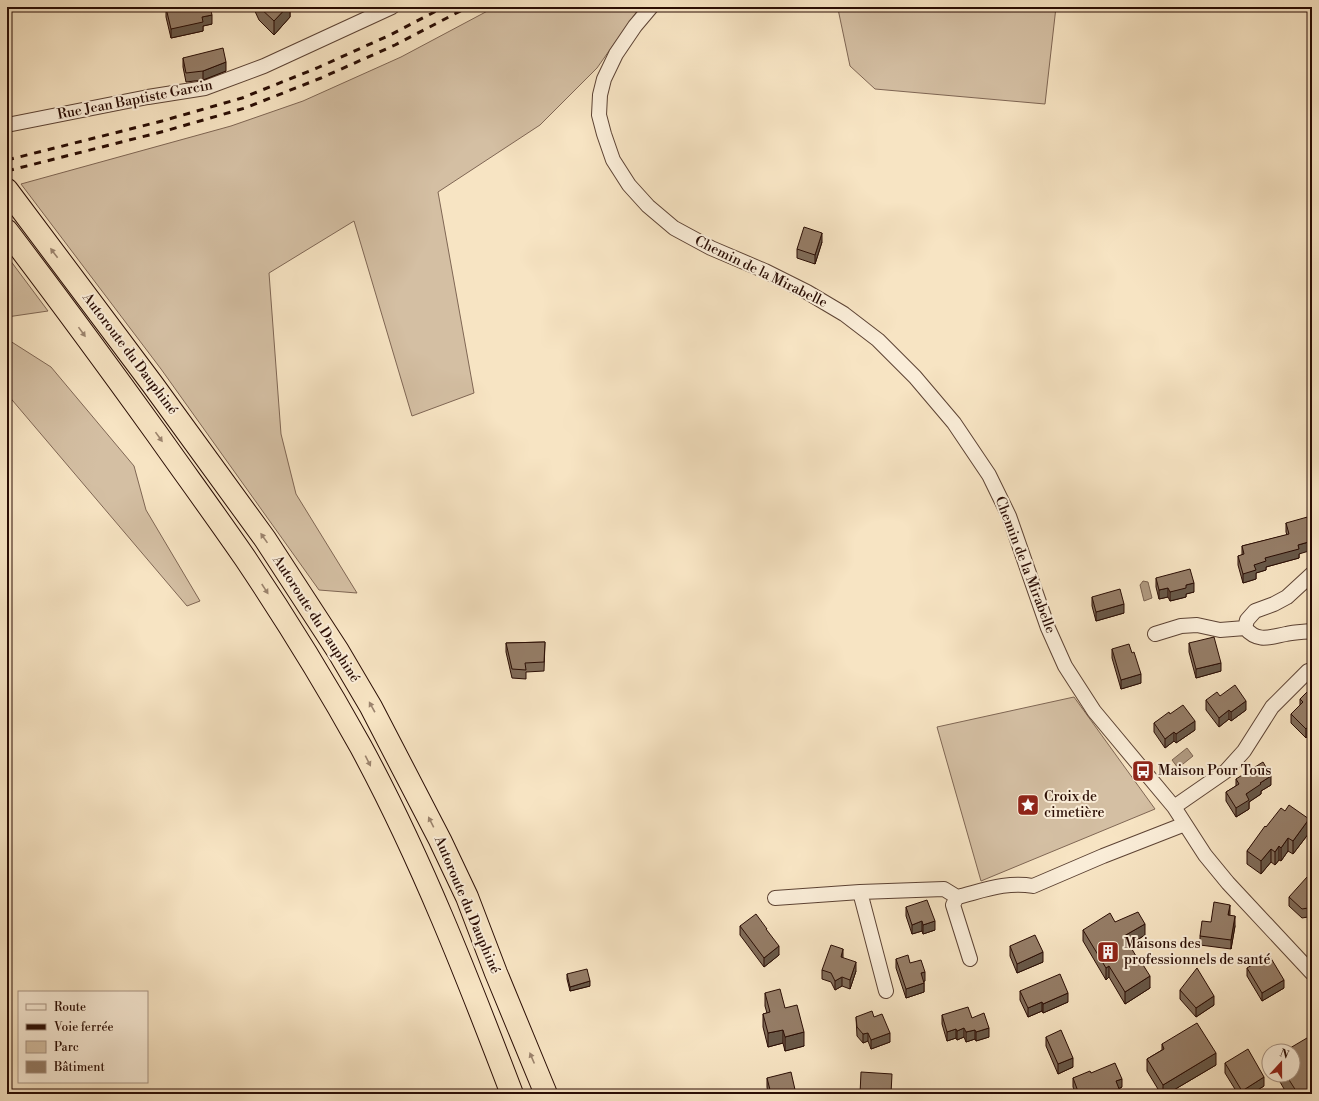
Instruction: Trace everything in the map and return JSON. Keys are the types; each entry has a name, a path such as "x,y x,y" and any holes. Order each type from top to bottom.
{"highway":[{"name":"Autoroute du Dauphiné","path":"7,190 78,284 265,539 338,651 371,706 437,834 466,897 546,1094"},
{"name":"Autoroute du Dauphiné","path":"7,231 59,300 245,558 283,616 361,748 427,883 467,976 512,1094"}],"street":[{"name":"Rue Jean Baptiste Garcin","path":"7,125 148,97 205,88 264,66 392,7"},
{"name":"Chemin de la Mirabelle","path":"651,7 635,26 616,54 604,79 600,94 599,115 604,134 613,160 625,179 648,206 674,228 711,248 807,292 844,314 878,340 915,377 954,423 990,475 1009,516 1048,628 1065,666 1094,711 1174,807 1205,855 1228,883 1312,973"},
{"path":"1245,628 1247,620 1255,611 1274,604 1287,597 1312,574"},
{"path":"1155,634 1181,626 1197,625 1220,630 1245,628"},
{"path":"1245,628 1250,634 1266,639 1287,634 1312,631"},
{"path":"1174,807 1226,771 1244,751 1272,707 1308,671 1312,670"},
{"path":"775,898 944,888 957,897 1011,884 1033,886 1185,824"},
{"path":"860,892 886,991"},
{"path":"957,897 953,905 970,959"}],"green space":[{"path":"495,7 640,7 597,68 540,125 438,192 474,393 412,416 354,221 269,273 281,434 296,494 357,593 319,590 161,369 21,184 231,126 303,101 401,57"},
{"path":"834,7 1056,7 1045,104 875,89 850,66 838,9"},
{"path":"7,256 48,311 7,317"},
{"path":"7,339 51,367 134,466 146,510 200,601 187,606 7,394"},
{"path":"1074,697 1155,809 981,881 937,727"}],"shaded area":[{"path":"1143,581 1148,582 1152,598 1144,601 1140,585"},
{"path":"1187,748 1193,756 1178,768 1172,760"}],"building":[{"path":"210,7 212,15 202,17 203,22 171,29 166,8"},
{"path":"259,7 287,7 274,21"},
{"path":"223,48 226,62 203,71 186,73 183,58"},
{"path":"804,227 822,233 815,255 797,249"},
{"path":"1311,516 1312,541 1298,545 1299,549 1265,558 1266,561 1254,565 1256,570 1243,574 1238,556 1244,554 1242,546 1289,534 1286,523"},
{"path":"1190,569 1194,583 1186,585 1186,588 1170,592 1168,588 1159,590 1156,578"},
{"path":"1120,589 1124,604 1096,612 1092,597"},
{"path":"1214,637 1221,663 1196,669 1189,643"},
{"path":"545,642 544,662 525,663 526,670 512,669 506,643"},
{"path":"1129,644 1132,653 1134,652 1141,674 1121,680 1112,649"},
{"path":"1235,685 1246,701 1231,712 1229,710 1219,718 1206,700 1217,692 1220,696"},
{"path":"1309,690 1312,692 1312,722 1306,729 1291,714 1303,702 1300,699"},
{"path":"1183,705 1195,721 1176,734 1174,732 1165,739 1154,723 1169,712 1170,714"},
{"path":"1263,762 1271,776 1246,794 1249,800 1236,808 1226,792 1239,784 1236,779"},
{"path":"1289,805 1309,819 1293,841 1288,838 1281,848 1279,846 1275,852 1271,849 1261,861 1247,851 1265,826 1266,827 1281,808 1285,811"},
{"path":"1307,877 1312,880 1312,904 1308,908 1302,909 1289,897"},
{"path":"927,900 935,921 923,925 922,921 912,925 906,907"},
{"path":"1214,902 1230,905 1228,915 1235,916 1231,940 1200,936 1202,921 1211,922"},
{"path":"1138,912 1145,924 1124,936 1150,976 1125,992 1109,966 1106,968 1083,930 1110,913 1115,922"},
{"path":"756,914 779,946 764,958 740,926"},
{"path":"1035,935 1043,952 1017,964 1010,946"},
{"path":"831,945 843,949 841,957 856,962 850,980 842,977 835,981 831,973 822,970"},
{"path":"908,955 910,963 921,960 925,972 921,973 924,983 906,989 896,959"},
{"path":"1269,955 1284,980 1262,993 1247,968"},
{"path":"1197,968 1214,996 1196,1008 1180,990"},
{"path":"587,969 590,981 570,987 567,974"},
{"path":"1060,974 1068,993 1043,1004 1042,1002 1028,1008 1020,991"},
{"path":"780,989 785,1008 797,1005 804,1032 785,1037 783,1030 768,1033 763,1014 770,1012 765,993"},
{"path":"968,1007 972,1018 984,1013 989,1028 976,1032 975,1030 966,1032 964,1028 957,1031 956,1029 947,1032 942,1015"},
{"path":"872,1011 874,1017 882,1014 890,1033 871,1040 868,1033 863,1034 857,1027 856,1017"},
{"path":"1197,1023 1216,1053 1163,1085 1147,1059 1164,1049 1162,1044"},
{"path":"1061,1030 1073,1058 1058,1064 1046,1037"},
{"path":"1312,1035 1312,1094 1298,1094 1291,1083 1301,1083 1301,1043 1298,1043"},
{"path":"1248,1049 1261,1072 1261,1079 1242,1091 1225,1063"},
{"path":"1115,1063 1122,1079 1116,1081 1121,1094 1108,1094 1106,1090 1095,1094 1079,1094 1073,1078 1090,1071 1091,1073"},
{"path":"791,1072 796,1094 771,1094 767,1078"},
{"path":"861,1072 892,1074 891,1094 860,1094"}],"railway":[{"path":"7,160 162,121 242,98 317,68 390,35 444,7"},
{"path":"7,171 165,131 245,108 321,78 395,45 468,7"}],"place":[{"name":"Maison Pour Tous","path":"1143,771"},
{"name":"Croix de cimetière","path":"1028,805"},
{"name":"Maisons des professionnels de santé","path":"1108,952"}]}
